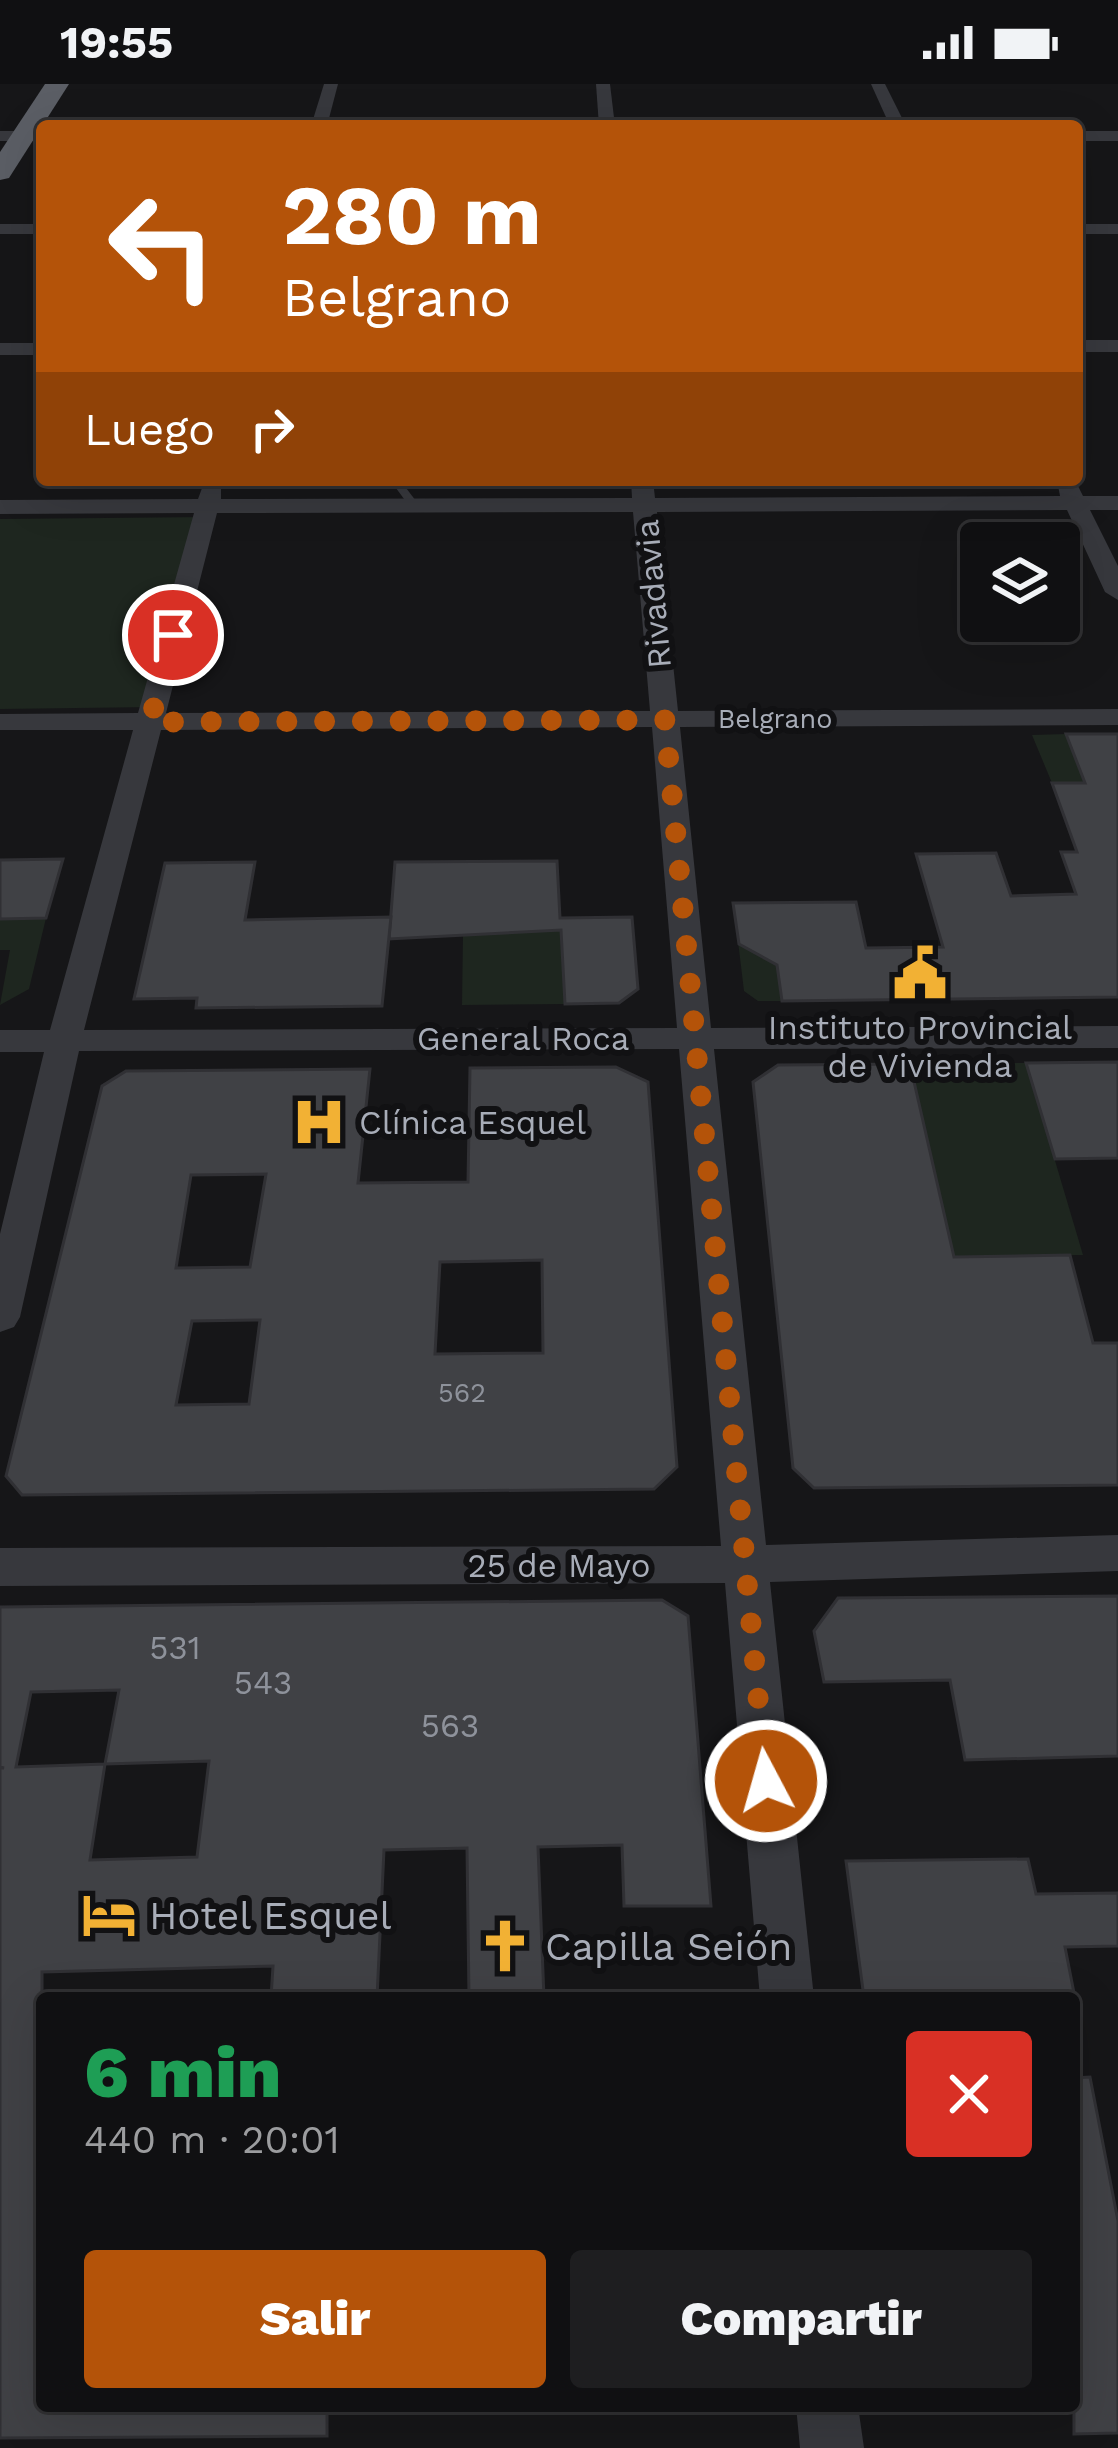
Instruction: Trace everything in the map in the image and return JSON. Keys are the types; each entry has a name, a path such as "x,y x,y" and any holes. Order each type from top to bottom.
{"highway":[{"path":"0,172 57,84"}],"street":[{"path":"321,120 331,84"},
{"path":"603,84 606,120"},
{"path":"878,84 895,120"},
{"path":"1083,136 1118,136"},
{"path":"0,229 36,229"},
{"path":"1083,229 1118,229"},
{"path":"1083,346 1118,346"},
{"path":"0,349 36,349"},
{"path":"1069,492 1118,592"},
{"path":"0,507 210,493 414,506 644,493 1069,492 1118,503"},
{"path":"0,1317 64,1040 210,493"},
{"name":"Rivadavia","path":"644,493 692,1037 786,1992"},
{"name":"Belgrano","path":"0,722 1118,717"},
{"name":"General Roca","path":"0,1041 1118,1037"},
{"name":"25 de Mayo","path":"0,1567 744,1564 1118,1552"},
{"path":"828,2412 832,2448"}],"lane":[{"path":"399,486 414,506"}],"shaded area":[{"path":"207,517 154,707 0,709 0,519"},
{"path":"1066,734 1085,783 1052,783 1032,735"},
{"path":"499,861 500,930 561,930 565,1004 462,1005 464,862"},
{"path":"46,918 29,989 0,1005 10,950 0,950 0,919"},
{"path":"811,932 777,965 782,1001 758,1001 744,991 737,933"},
{"path":"1026,1063 1083,1255 954,1256 910,1064"}],"building":[{"path":"1066,734 1118,734 1118,997 782,1001 777,965 739,944 733,903 856,902 866,948 943,947 916,854 996,853 1011,896 1076,894 1061,852 1077,852 1052,783 1085,783"},
{"path":"63,859 46,918 0,919 0,860"},
{"path":"557,861 560,918 632,917 638,989 619,1003 565,1004 561,930 389,939 395,862"},
{"path":"255,862 245,920 391,917 382,1006 196,1008 197,998 134,999 165,863"},
{"path":"1118,1062 1118,1158 1055,1159 1026,1063"},
{"path":"910,1064 954,1257 1070,1255 1093,1343 1118,1343 1118,1485 814,1488 793,1468 753,1082 778,1065"},
{"path":"616,1067 648,1082 677,1467 654,1489 22,1495 6,1476 102,1086 126,1071 370,1069 358,1183 468,1182 470,1068","holes":["266,1174 250,1267 176,1268 191,1175","542,1260 543,1353 435,1354 440,1262","260,1320 249,1404 176,1405 192,1321"]},
{"path":"1118,1596 1118,1756 965,1760 950,1680 824,1682 814,1631 838,1598"},
{"path":"662,1600 688,1616 711,1906 624,1906 622,1845 538,1847 544,1992 469,1992 467,1848 384,1850 377,1992 271,1992 273,1966 42,1972 42,1992 36,1992 36,2412 327,2412 327,2436 0,2438 0,1768 4,1768 0,1767 0,1607","holes":["119,1690 105,1764 16,1767 31,1692","209,1761 197,1857 90,1860 105,1764"]},
{"path":"1028,1859 1036,1894 1118,1893 1118,1946 1065,1947 1074,1992 863,1992 846,1861"},
{"path":"1090,2077 1118,2221 1118,2433 1074,2434 1074,2412 1080,2412 1080,2078"}],"place":[{"name":"Instituto Provincial de Vivienda","path":"920,973"},
{"name":"Clínica Esquel","path":"319,1122"},
{"name":"Hotel Esquel","path":"109,1915"},
{"name":"Capilla Seión","path":"505,1946"}],"route":[{"path":"173,635 150,722 665,720 766,1781"}]}
